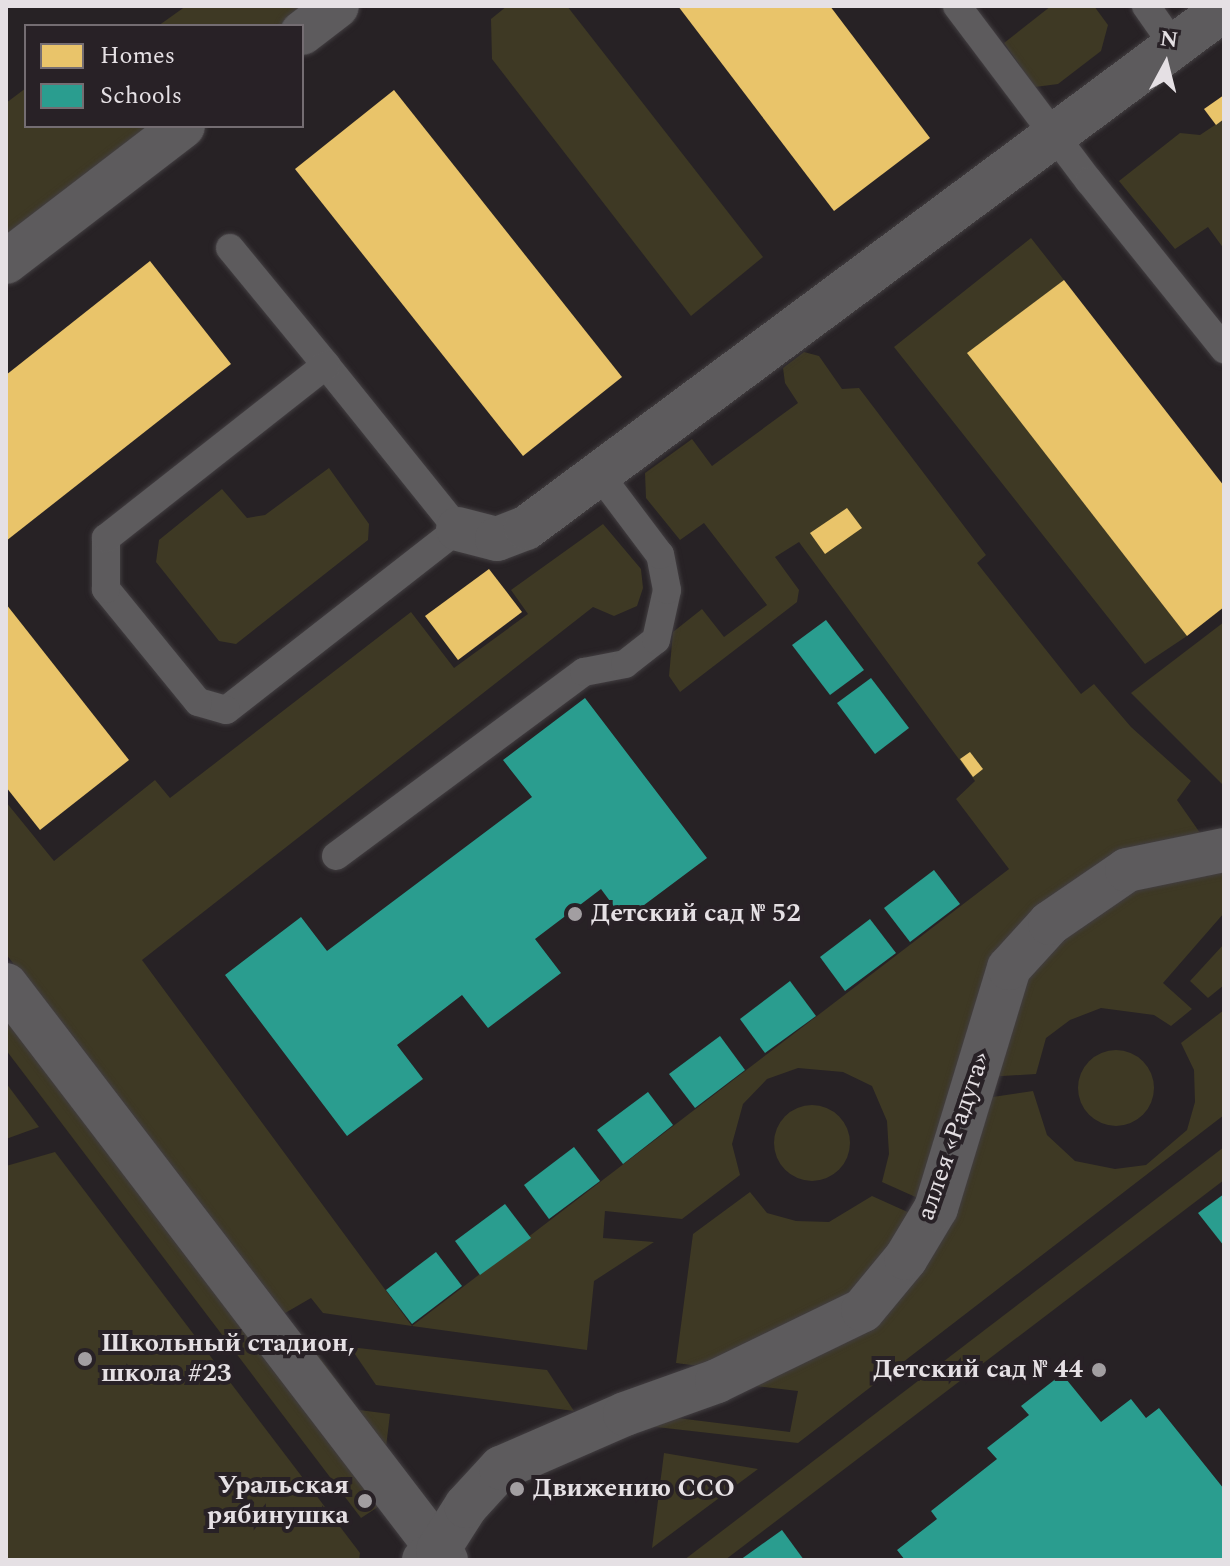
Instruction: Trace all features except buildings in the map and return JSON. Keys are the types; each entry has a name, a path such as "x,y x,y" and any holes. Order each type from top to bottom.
{"street":[{"path":"304,31 337,6"},
{"path":"458,529 497,539 526,528 1224,9"},
{"path":"6,262 180,128"},
{"name":"аллея «Радуга»","path":"436,1557 466,1506 501,1468 625,1414 717,1381 863,1310 906,1258 936,1208 1009,968 1050,923 1127,870 1224,850"},
{"path":"6,985 436,1557"}],"lane":[{"path":"957,6 1089,181 1224,349"},
{"path":"1146,6 1174,46"},
{"path":"230,248 326,365 458,529 226,710 198,702 106,589 106,538 326,365"},
{"path":"336,856 584,672 625,664 656,640 667,590 660,555 600,475"}],"shaded area":[{"path":"186,6 317,6 294,24 161,24"},
{"path":"507,6 567,6 763,257 691,316 492,59 491,19"},
{"path":"1051,6 1094,6 1108,25 1101,51 1058,84 1035,87 1004,43"},
{"path":"24,90 24,128 159,128 6,246 6,103"},
{"path":"1224,119 1224,249 1208,227 1175,249 1119,181 1180,133 1200,135"},
{"path":"1031,238 1064,280 968,353 1187,636 1145,664 894,347"},
{"path":"804,352 819,356 842,389 859,388 986,555 977,563 1081,694 1094,684 1131,727 1191,781 1177,800 1205,840 1057,900 920,1199 882,1182 889,1154 887,1121 872,1086 843,1072 798,1068 767,1079 743,1104 732,1144 740,1175 682,1219 605,1211 603,1238 654,1242 594,1281 587,1350 412,1326 1009,869 956,799 975,781 799,542 775,557 799,590 797,602 680,692 669,676 673,632 702,609 724,637 767,605 704,523 680,540 646,498 645,473 692,439 712,466 798,403 785,383 783,368"},
{"path":"329,468 369,524 368,540 236,644 219,641 156,562 159,540 222,489 247,518 265,515"},
{"path":"603,524 641,569 643,588 637,606 614,616 593,607 142,960 412,1326 323,1313 311,1298 280,1316 6,954 6,802 54,861 155,780 170,798 411,612 454,668 528,614 511,590"},
{"path":"1224,622 1224,786 1131,693"},
{"path":"1224,861 1224,913 1163,983 1192,1009 1171,1026 1154,1015 1101,1008 1070,1020 1046,1038 1036,1074 987,1077 1021,982 1063,938 1134,890"},
{"path":"1224,944 1224,985 1208,998 1190,981"},
{"path":"6,994 384,1503 361,1518 6,1050"},
{"path":"1224,1010 1224,1115 798,1443 630,1424 653,1415 790,1432 798,1391 747,1385 870,1321 979,1099 1033,1091 1047,1135 1075,1161 1115,1169 1146,1165 1187,1130 1195,1102 1194,1070 1181,1043"},
{"path":"1116,1050 1131,1053 1143,1061 1151,1073 1154,1088 1151,1103 1143,1115 1131,1123 1116,1126 1101,1123 1089,1115 1081,1103 1078,1088 1081,1073 1089,1061 1101,1053"},
{"path":"6,1083 39,1127 6,1139"},
{"path":"812,1105 827,1108 839,1116 847,1128 850,1143 847,1158 839,1170 827,1178 812,1181 797,1178 785,1170 777,1158 774,1143 777,1128 785,1116 797,1108"},
{"path":"1224,1147 1224,1180 725,1560 684,1560"},
{"name":"Школьный стадион, школа #23","path":"55,1152 360,1553 359,1560 6,1560 6,1166"},
{"path":"750,1192 767,1213 796,1221 829,1222 872,1196 912,1214 855,1295 722,1369 676,1363 693,1234"},
{"path":"291,1337 307,1340 359,1410 390,1414 384,1464"},
{"path":"350,1347 547,1370 574,1411 376,1385"},
{"path":"664,1453 758,1469 652,1548"}],"place":[{"name":"Детский сад № 52","path":"575,914"},
{"name":"Школьный стадион, школа #23","path":"85,1359"},
{"name":"Детский сад № 44","path":"1099,1370"},
{"name":"Движению ССО","path":"517,1489"},
{"name":"Уральская рябинушка","path":"365,1501"}]}
